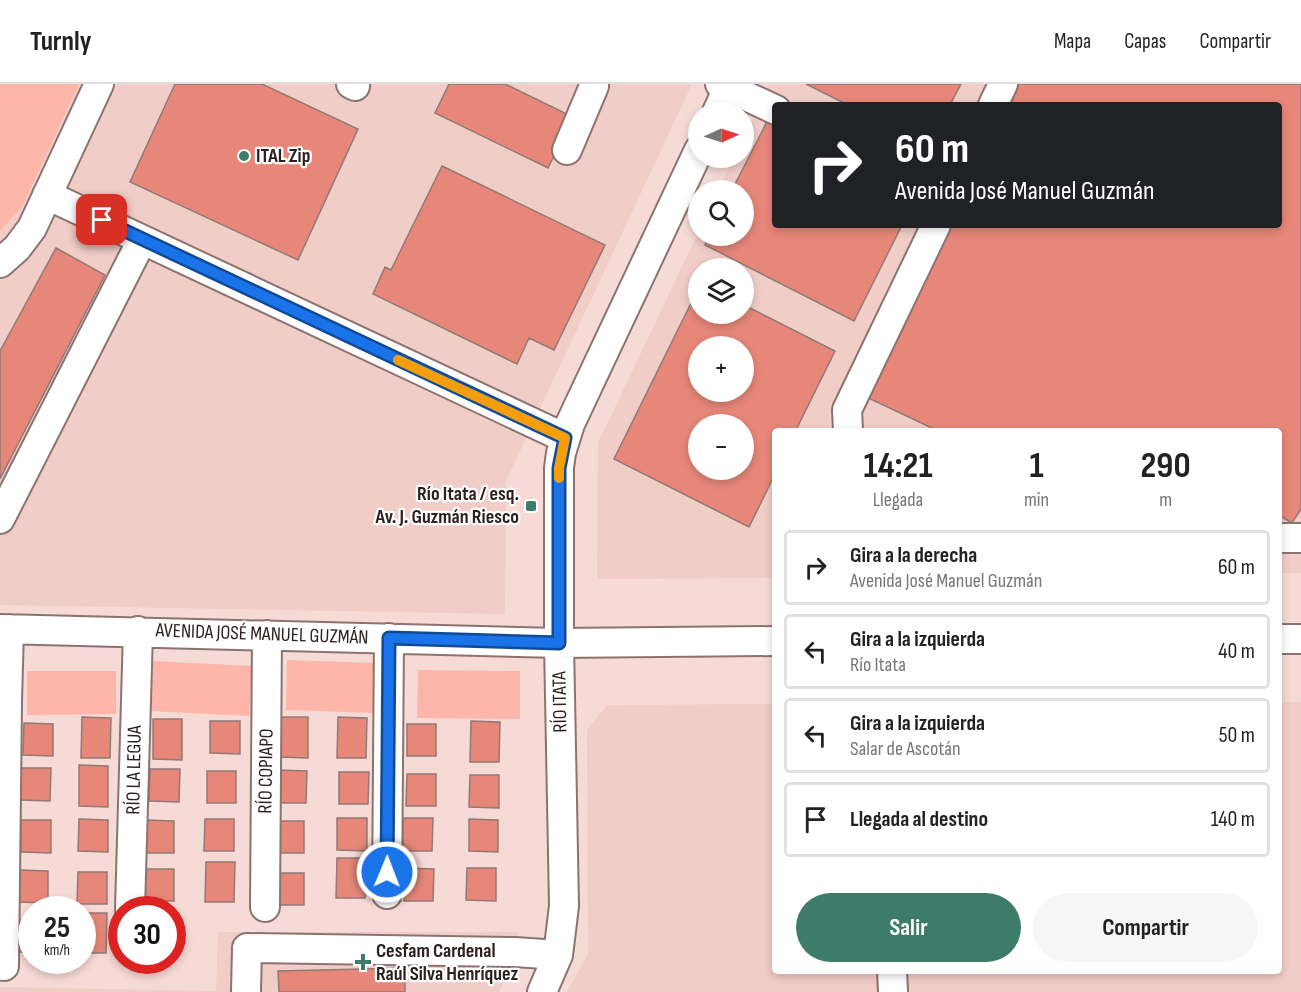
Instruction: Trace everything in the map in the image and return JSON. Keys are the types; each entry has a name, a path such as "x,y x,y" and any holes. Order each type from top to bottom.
{"street":[{"path":"0,263 17,248 32,228 99,84"},
{"path":"994,102 1003,84"},
{"path":"567,150 593,85"},
{"path":"724,92 772,109"},
{"name":"RÍO ITATA","path":"542,992 558,955 564,906 559,643 559,468 565,438 691,168"},
{"path":"47,195 565,438"},
{"path":"848,428 847,410 935,228"},
{"path":"0,519 142,240"},
{"path":"1282,538 1301,538"},
{"path":"3,966 5,629"},
{"name":"AVENIDA JOSÉ MANUEL GUZMÁN","path":"5,629 559,643 772,641"},
{"name":"RÍO LA LEGUA","path":"130,896 138,631"},
{"name":"RÍO COPIAPO","path":"265,907 267,635"},
{"path":"387,894 389,638"},
{"path":"1282,639 1301,639"},
{"path":"246,992 247,948 558,955"},
{"path":"892,974 893,992"}],"shaded area":[{"path":"0,84 692,84 506,481 505,614 0,605"},
{"path":"0,84 79,84 22,207 0,231"},
{"path":"769,84 1301,84 1301,573 1282,573 1282,428 772,428 772,578 597,579 598,443 692,246 754,246 754,180 723,180 729,168 754,168 754,116"},
{"path":"287,660 376,663 375,713 286,710"},
{"path":"153,661 252,666 249,716 150,711"},
{"path":"418,670 520,671 520,719 417,718"},
{"path":"27,671 116,671 116,714 27,715"},
{"path":"1282,702 1301,702 1301,992 567,992 588,954 587,730 607,705 772,704 772,974 1282,974"},
{"name":"Cesfam Cardenal Raúl Silva Henríquez","path":"218,932 518,932 500,992 0,992 0,987 216,991"}],"building":[{"name":"ITAL Zip","path":"175,84 262,84 358,129 298,260 130,182"},
{"path":"449,84 505,84 573,117 548,168 435,113"},
{"path":"806,84 961,84 952,102 842,102"},
{"path":"1011,84 1301,84 1301,509 1292,523 1282,517 1282,428 932,428 864,396 944,228 1282,228 1282,102 1002,102"},
{"path":"772,112 772,228 900,228 854,321 754,270 754,258 730,258 707,246 754,246 754,180 737,180 743,168 754,168 754,147"},
{"path":"442,166 605,245 554,350 529,338 517,364 373,294 385,267 391,270"},
{"path":"56,248 105,275 0,479 0,351"},
{"path":"688,309 688,324 754,324 754,310 835,351 797,428 772,428 772,480 749,527 614,459"},
{"path":"82,717 111,718 110,758 81,758"},
{"path":"279,717 308,717 308,758 279,757"},
{"path":"338,717 367,718 366,758 337,758"},
{"path":"153,719 182,719 182,760 153,759"},
{"path":"210,721 240,721 240,754 210,753"},
{"path":"471,721 500,722 499,762 470,762"},
{"path":"24,723 53,724 53,756 23,755"},
{"path":"407,724 436,724 436,756 407,756"},
{"path":"79,765 108,766 108,807 79,806"},
{"path":"21,768 51,768 50,801 21,800"},
{"path":"150,769 180,769 179,802 149,801"},
{"path":"277,770 307,771 306,803 277,803"},
{"path":"207,771 236,771 236,803 207,803"},
{"path":"339,772 369,772 368,804 339,804"},
{"path":"407,774 436,774 436,806 406,806"},
{"path":"470,775 499,775 499,808 469,807"},
{"path":"337,818 367,818 367,851 337,850"},
{"path":"403,818 433,818 432,851 403,851"},
{"path":"79,819 108,820 108,852 78,851"},
{"path":"205,819 234,819 234,851 204,851"},
{"path":"469,819 498,820 498,852 469,851"},
{"path":"21,820 51,820 51,853 21,852"},
{"path":"145,820 174,821 174,853 145,853"},
{"path":"275,821 304,821 304,853 274,853"},
{"path":"337,858 366,858 365,898 336,898"},
{"path":"206,862 235,862 234,902 205,902"},
{"path":"404,868 434,869 433,901 404,901"},
{"path":"467,868 496,868 496,901 466,900"},
{"path":"145,869 174,869 174,896 144,896"},
{"path":"19,870 48,871 48,896 18,896"},
{"path":"78,872 107,872 107,904 96,904 96,896 77,896"},
{"path":"275,873 304,873 304,905 274,905"},
{"path":"96,913 107,913 106,953 96,953"},
{"path":"405,968 405,992 279,992 278,971"}],"slow traffic":[{"path":"398,360 565,438 559,478"}],"place":[{"name":"ITAL Zip","path":"244,156"},
{"name":"Río Itata / esq. Av. J. Guzmán Riesco","path":"531,506"},
{"name":"Cesfam Cardenal Raúl Silva Henríquez","path":"363,962"}],"route":[{"path":"102,220 565,438 559,468 559,643 389,638 387,872"}]}
